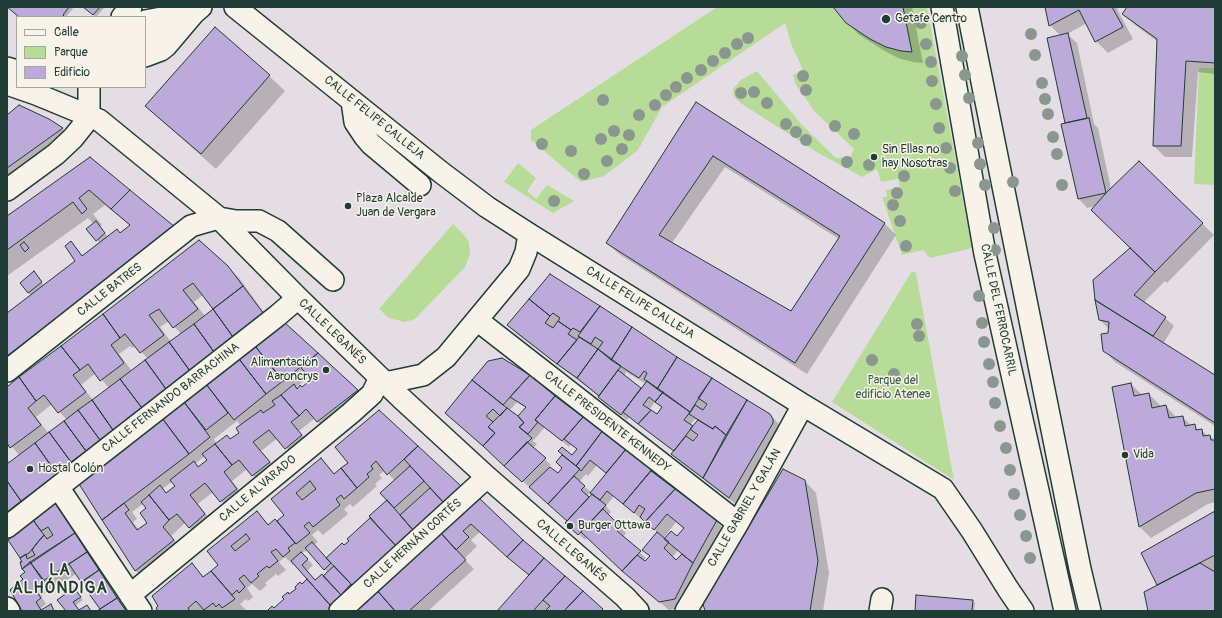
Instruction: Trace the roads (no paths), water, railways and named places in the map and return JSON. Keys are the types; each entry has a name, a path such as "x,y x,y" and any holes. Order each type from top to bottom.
{"street":[{"path":"123,16 131,7"},
{"path":"146,21 172,16 201,7"},
{"path":"146,56 161,50 172,40 201,7"},
{"name":"CALLE FELIPE CALLEJA","path":"235,7 442,173 528,234 803,405 943,489 972,531 1008,590 1023,611"},
{"name":"CALLE DEL FERROCARRIL","path":"942,7 985,254 1065,611"},
{"path":"967,7 1080,569 1090,611"},
{"path":"146,39 160,36 184,25"},
{"name":"CALLE LEGANÉS","path":"19,88 99,120 219,218 383,381 487,477 625,597 638,611"},
{"path":"7,190 56,154 85,124 89,115 89,88"},
{"path":"352,101 355,122 365,137 371,144 420,185"},
{"path":"219,218 236,221 259,221 278,231 333,280"},
{"name":"CALLE BATRES","path":"7,372 191,226 219,218"},
{"path":"383,381 423,375 446,357 519,269 526,252 528,234"},
{"name":"CALLE FERNANDO BARRACHINA","path":"7,527 298,298"},
{"name":"CALLE PRESIDENTE KENNEDY","path":"477,320 738,524"},
{"name":"CALLE ALVARADO","path":"136,603 351,413 372,394 383,381"},
{"name":"CALLE GABRIEL Y GALÁN","path":"686,611 738,524 803,405"},
{"name":"CALLE HERNÁN CORTÉS","path":"340,611 487,477"},
{"path":"58,487 136,603"}],"place":[{"name":"Getafe Centro","path":"886,19"},
{"name":"Sin Ellas no hay Nosotras","path":"874,157"},
{"name":"Plaza Alcalde Juan de Vergara","path":"348,206"},
{"name":"Alimentación Aaroncrys","path":"326,370"},
{"name":"Vida","path":"1125,455"},
{"name":"Hostal Colón","path":"30,469"},
{"name":"Burger Ottawa","path":"570,526"}],"district":[{"name":"LA ALHÓNDIGA","path":"60,580"}],"park label":[{"name":"Parque del edificio Atenea","path":"893,388"}]}
